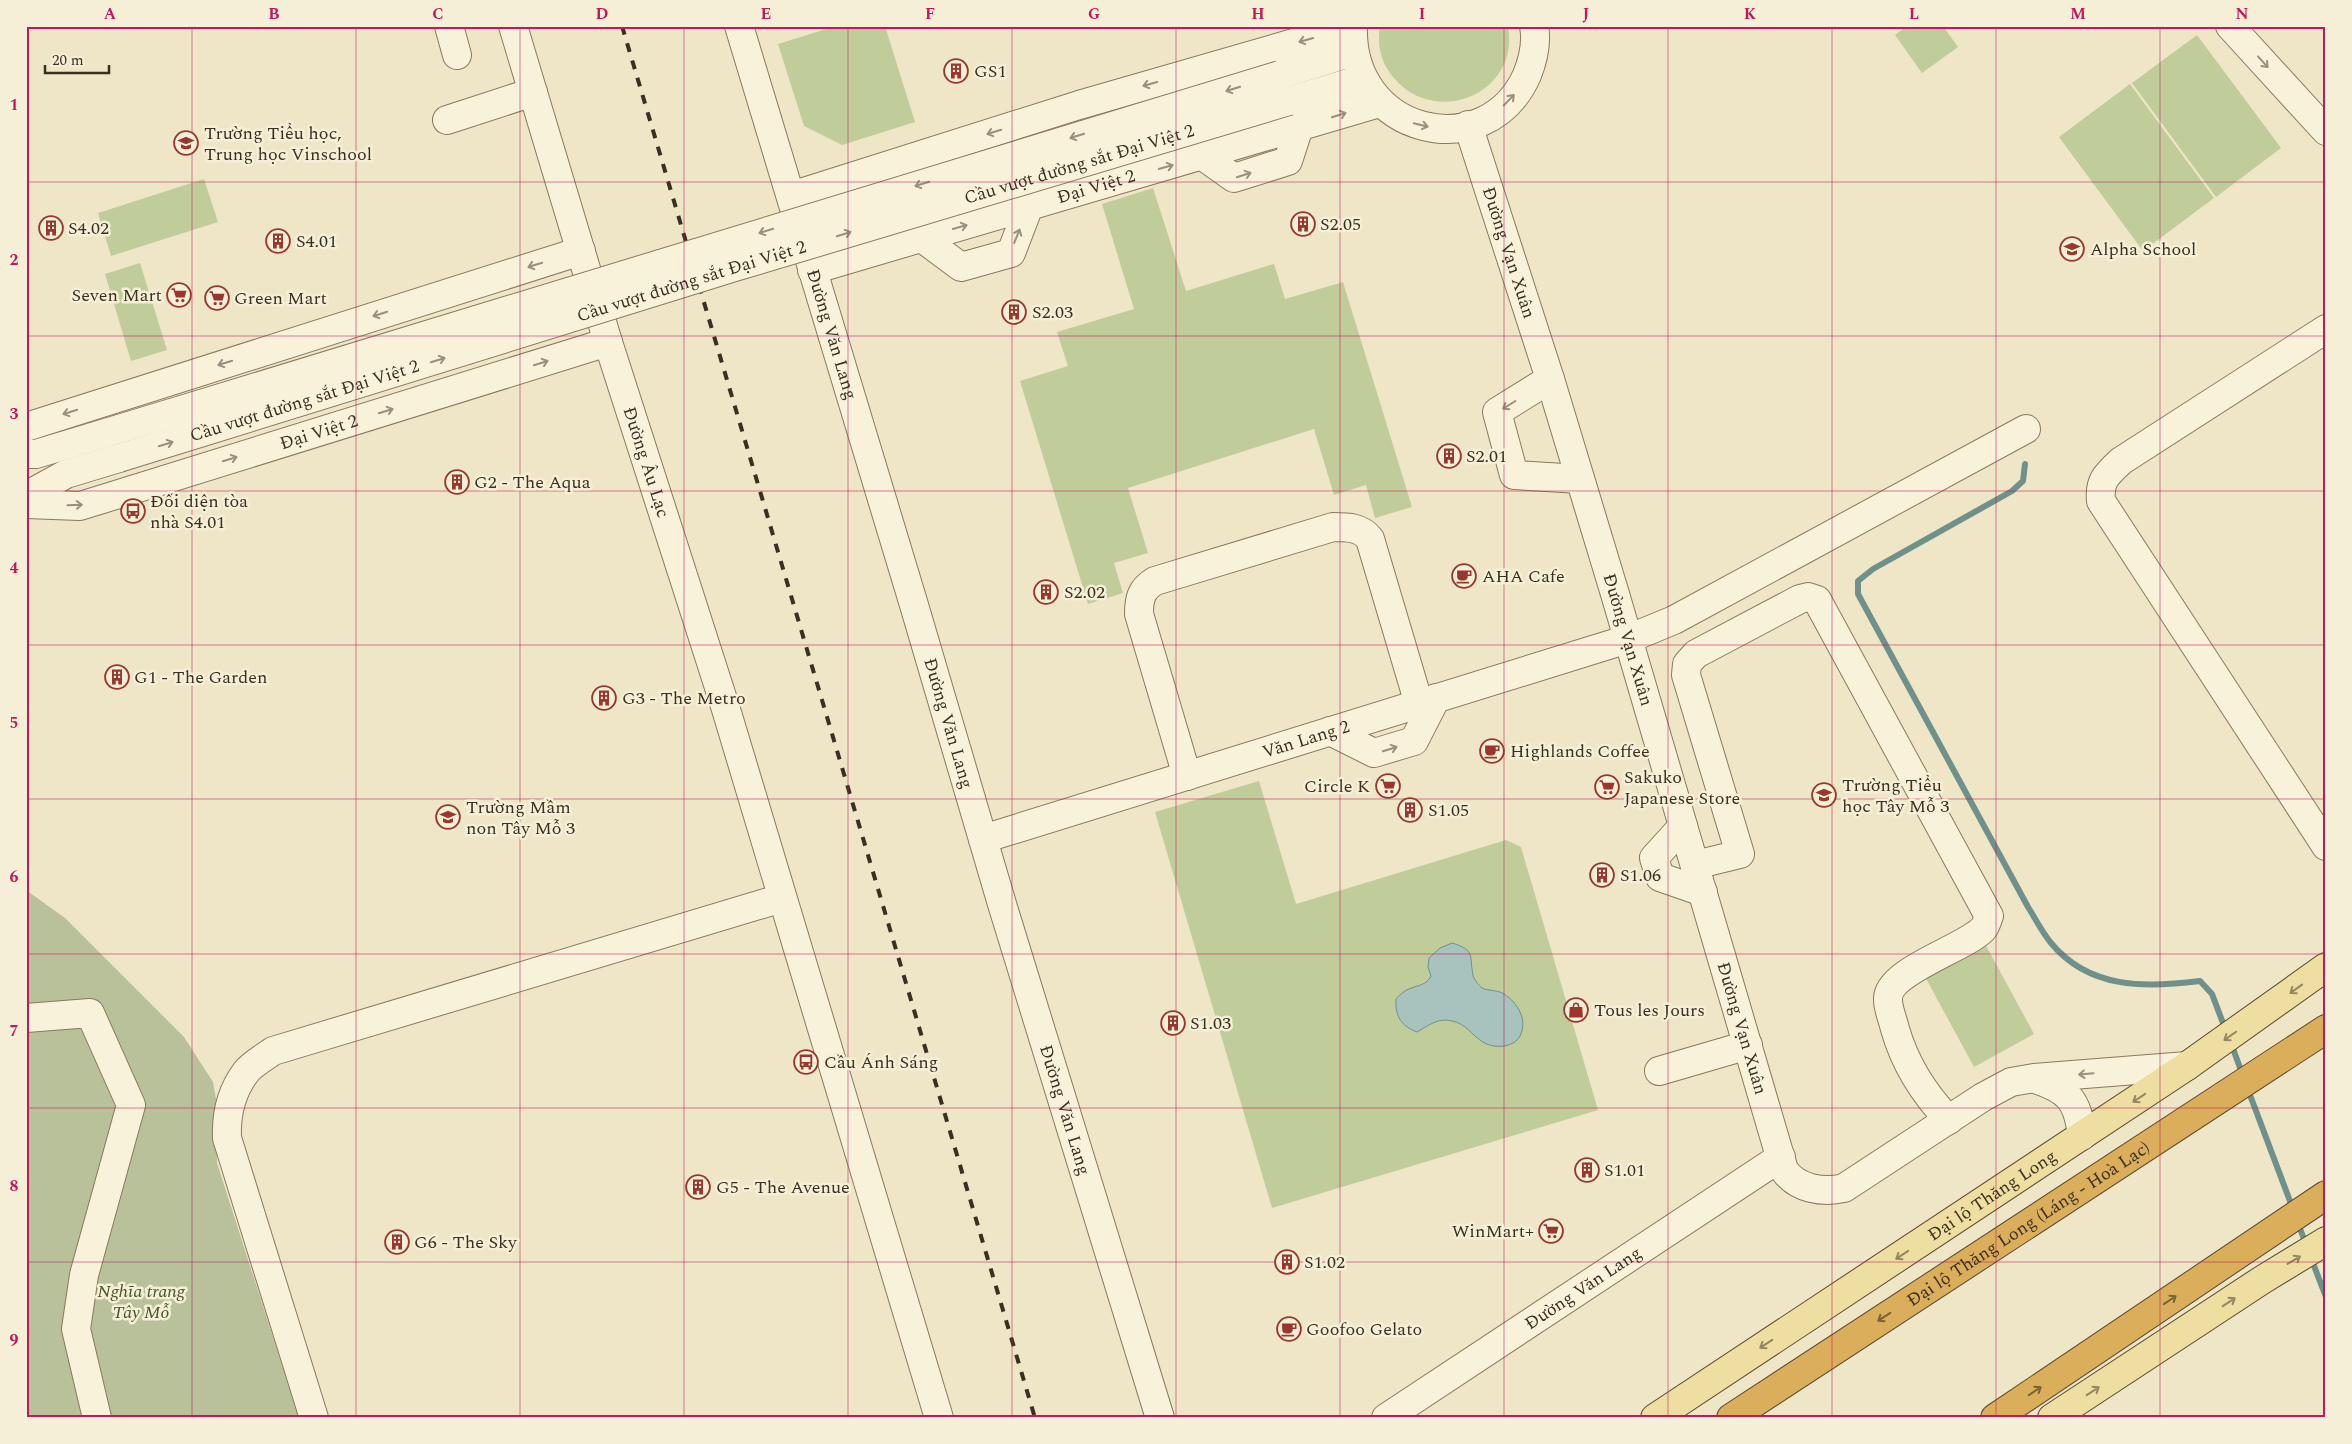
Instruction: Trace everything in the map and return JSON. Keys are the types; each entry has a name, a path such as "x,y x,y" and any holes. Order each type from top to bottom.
{"highway":[{"name":"Đại lộ Thăng Long (Láng - Hoà Lạc)","path":"1730,1418 2326,1029"},
{"path":"1995,1418 2326,1195"}],"main road":[{"name":"Đại lộ Thăng Long","path":"1655,1418 2191,1064 2326,967"},
{"path":"2052,1418 2262,1280 2326,1241"}],"street":[{"path":"449,26 458,55"},
{"name":"Đường Âu Lạc","path":"513,26 608,342 724,706 939,1418"},
{"path":"2230,26 2326,131"},
{"name":"Đường Văn Lang","path":"746,28 812,270 1160,1418"},
{"path":"791,196 1079,105 1353,35 1362,79 1380,102 1398,117 1432,128 1468,125 1500,109 1523,82 1531,66 1537,28"},
{"name":"Cầu vượt đường sắt Đại Việt 2","path":"26,454 36,454 109,432 1280,75 1353,35"},
{"name":"Cầu vượt đường sắt Đại Việt 2","path":"26,496 66,474 735,267 1362,79"},
{"path":"448,120 533,92"},
{"name":"Đại Việt 2","path":"812,270 1203,156 1380,102"},
{"name":"Đường Vạn Xuân","path":"1468,125 1550,379 1784,1170 1790,1178 1816,1189 1838,1190 1844,1188 2011,1082 2034,1078 2191,1064"},
{"path":"922,238 961,268 1011,253 1029,206"},
{"path":"26,426 581,251"},
{"path":"2321,831 2101,501 2100,488 2108,474 2121,462 2326,329"},
{"name":"Đại Việt 2","path":"26,504 80,506 608,342"},
{"path":"1550,379 1497,412 1514,475 1580,479"},
{"path":"1187,776 1139,614 1141,594 1146,586 1155,581 1333,527 1359,530 1366,533 1370,539 1428,701 1628,639 1674,620 2026,429"},
{"path":"1695,865 1740,854 1686,675 1687,664 1696,654 1800,599 1808,597 1817,600 1989,916 1984,929 1971,938 1900,977 1891,987 1887,999 1899,1041 1909,1065 1924,1090 1949,1120"},
{"name":"Văn Lang 2","path":"983,839 1330,732 1374,754 1414,742 1428,701"},
{"path":"1683,826 1654,858 1660,878 1703,892"},
{"path":"314,1418 227,1138 226,1117 233,1097 246,1071 273,1051 782,898"},
{"path":"26,1018 90,1013 131,1105 84,1275 76,1329 98,1418"},
{"path":"1659,1071 1748,1044"},
{"path":"2034,1078 2064,1091 2078,1111 2082,1136"},
{"name":"Đường Văn Lang","path":"1386,1418 1781,1157"}],"green space":[{"path":"836,26 885,26 915,122 842,145 804,126 778,44"},
{"path":"1380,26 1508,26 1508,51 1500,71 1486,87 1467,98 1447,102 1425,99 1405,89 1388,70 1380,49"},
{"path":"1907,26 1943,26 1958,47 1922,73 1895,35"},
{"path":"2197,35 2281,148 2216,197 2132,83"},
{"path":"2130,84 2214,198 2143,251 2059,137"},
{"path":"204,179 218,222 111,256 98,213"},
{"path":"1153,188 1186,291 1274,264 1285,299 1343,282 1412,507 1375,518 1366,485 1334,495 1314,429 1128,488 1148,553 1114,563 1123,593 1088,604 1020,381 1068,366 1057,332 1134,309 1102,204"},
{"path":"140,263 167,350 131,361 105,274"},
{"path":"1259,781 1296,904 1506,840 1521,847 1598,1110 1272,1208 1155,812"},
{"name":"Nghĩa trang Tây Mỗ","path":"26,890 65,918 184,1037 213,1082 216,1099 217,1163 299,1418 26,1418"},
{"path":"1983,940 2034,1034 1974,1067 1923,973"}],"water":[{"path":"1452,943 1465,948 1470,954 1474,977 1482,988 1502,993 1514,1002 1520,1012 1523,1024 1520,1036 1513,1043 1503,1046 1492,1046 1479,1039 1457,1022 1438,1021 1417,1032 1411,1030 1400,1020 1396,999 1406,990 1421,985 1428,980 1431,976 1428,967 1429,958 1440,948"}],"waterway":[{"path":"2025,464 2023,481 2012,491 1873,569 1858,581 1858,594 2028,907 2051,943 2066,958 2083,969 2100,977 2119,982 2159,984 2200,981 2212,994 2226,1031"},
{"path":"2231,1043 2243,1076"},
{"path":"2247,1087 2293,1209"},
{"path":"2297,1221 2306,1244"},
{"path":"2311,1258 2326,1297"}],"railway":[{"path":"622,26 1035,1418"}],"place":[{"name":"GS1","path":"956,71"},
{"name":"Trường Tiểu học, Trung học Vinschool","path":"186,143"},
{"name":"S2.05","path":"1303,224"},
{"name":"S4.02","path":"51,228"},
{"name":"S4.01","path":"278,241"},
{"name":"Alpha School","path":"2072,249"},
{"name":"Seven Mart","path":"179,295"},
{"name":"Green Mart","path":"217,298"},
{"name":"S2.03","path":"1014,312"},
{"name":"S2.01","path":"1449,456"},
{"name":"G2 - The Aqua","path":"457,482"},
{"name":"Đối diện tòa nhà S4.01","path":"133,511"},
{"name":"AHA Cafe","path":"1464,576"},
{"name":"S2.02","path":"1046,592"},
{"name":"G1 - The Garden","path":"117,677"},
{"name":"G3 - The Metro","path":"604,698"},
{"name":"Highlands Coffee","path":"1492,751"},
{"name":"Circle K","path":"1388,786"},
{"name":"Sakuko Japanese Store","path":"1607,787"},
{"name":"Trường Tiểu học Tây Mỗ 3","path":"1824,795"},
{"name":"S1.05","path":"1410,810"},
{"name":"Trường Mầm non Tây Mỗ 3","path":"448,817"},
{"name":"S1.06","path":"1602,875"},
{"name":"Tous les Jours","path":"1576,1010"},
{"name":"S1.03","path":"1173,1023"},
{"name":"Cầu Ánh Sáng","path":"806,1062"},
{"name":"S1.01","path":"1587,1170"},
{"name":"G5 - The Avenue","path":"698,1187"},
{"name":"WinMart+","path":"1551,1231"},
{"name":"G6 - The Sky","path":"397,1242"},
{"name":"S1.02","path":"1287,1262"},
{"name":"Goofoo Gelato","path":"1289,1329"}]}
